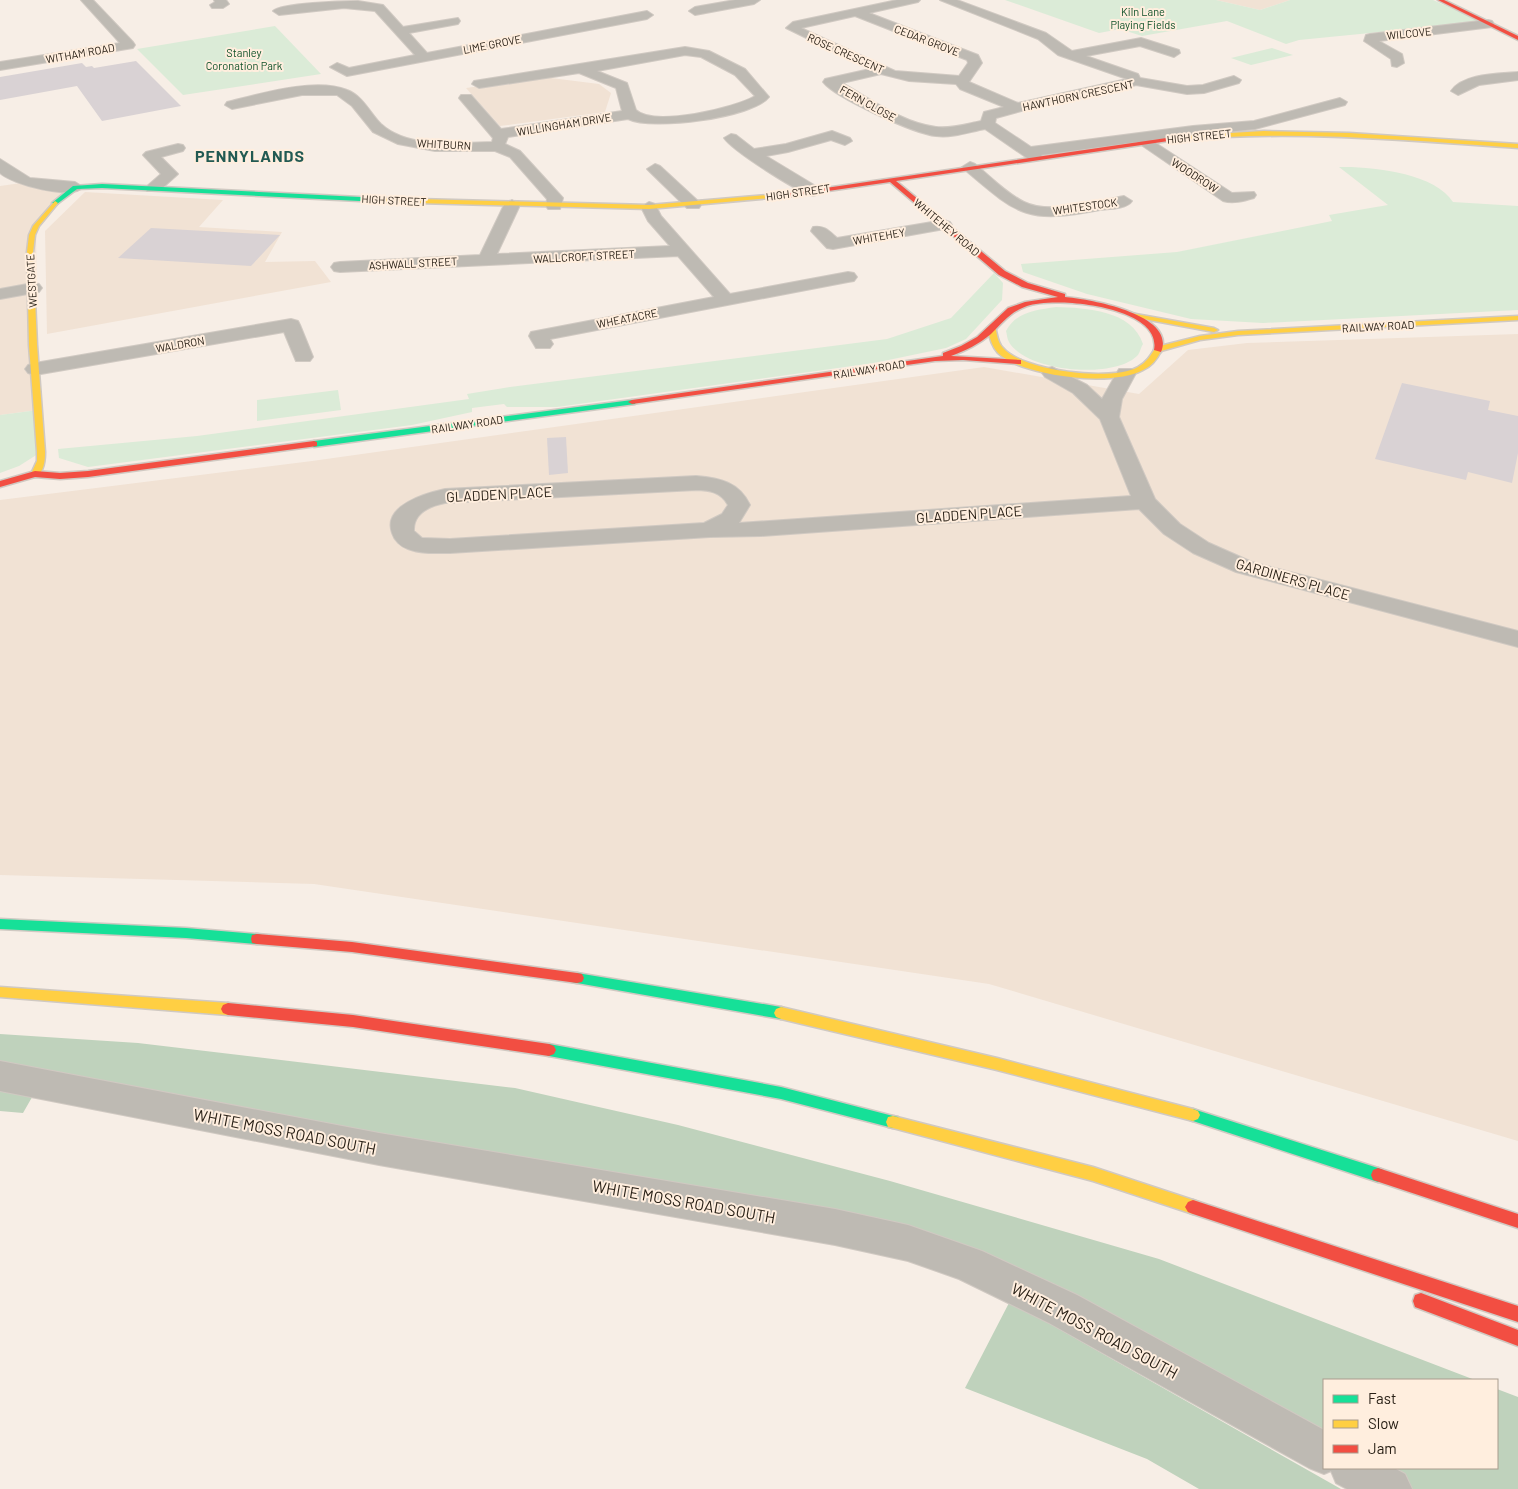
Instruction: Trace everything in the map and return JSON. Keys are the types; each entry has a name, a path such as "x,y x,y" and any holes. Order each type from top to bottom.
{"main road":[{"path":"1440,0 1518,38"},
{"name":"HIGH STREET","path":"76,187 153,188 512,205 649,207 693,205 892,180 970,168 1032,155 1218,134 1271,132 1518,146"},
{"name":"WHITEHEY ROAD","path":"892,180 1002,273"},
{"name":"WESTGATE","path":"35,474 41,461 41,452 30,252 32,235 48,211 76,187"},
{"path":"1002,273 1012,299 1093,303"},
{"path":"992,328 993,339 1002,351 1018,362 1052,374 1104,377 1126,373 1154,358 1159,349 1157,336 1148,325 1132,315 1041,290 1002,273"},
{"name":"RAILWAY ROAD","path":"935,359 968,346 992,328 1012,299"},
{"name":"RAILWAY ROAD","path":"1132,315 1238,333"},
{"name":"RAILWAY ROAD","path":"1159,349 1200,338 1238,333 1518,318"},
{"name":"RAILWAY ROAD","path":"0,484 35,474 60,476 88,474 807,379 935,359 963,358 1018,362"},
{"path":"0,924 186,933 352,947 616,983 807,1018 997,1064 1208,1119 1518,1221"},
{"path":"0,992 252,1010 353,1021 558,1051 781,1093 1094,1174 1518,1314"},
{"path":"1094,1174 1324,1263"},
{"path":"1407,1295 1518,1338"}],"street":[{"name":"WITHAM ROAD","path":"0,66 129,44 87,0"},
{"path":"696,11 729,2 754,0"},
{"name":"ROSE CRESCENT","path":"914,0 797,25 792,28 882,70 900,76 963,80"},
{"path":"946,0 1045,37 1059,49 1071,55 1133,77 1136,82"},
{"path":"279,10 348,4 369,5 378,8 424,57"},
{"name":"CEDAR GROVE","path":"855,12 973,58 975,63 963,80"},
{"name":"LIME GROVE","path":"337,67 347,72 646,15"},
{"path":"399,31 454,21"},
{"name":"WILCOVE","path":"1397,63 1397,57 1370,41 1370,38 1488,24"},
{"path":"1071,55 1141,42 1174,53"},
{"name":"WILLINGHAM DRIVE","path":"479,84 579,70 671,52 695,52 740,72 750,86 762,94 758,101 751,104 679,121 649,122 636,118 631,114 626,107 622,86 614,81 579,70"},
{"name":"FERN CLOSE","path":"882,70 824,83 894,118 918,126 949,132 988,124"},
{"path":"1474,92 1458,90 1474,82 1518,76"},
{"path":"963,80 962,83 965,86 1016,108"},
{"name":"HAWTHORN CRESCENT","path":"988,124 989,115 1136,82 1187,90 1235,81"},
{"name":"WHITBURN","path":"232,105 303,92 339,92 349,96 377,128 394,138 432,145 497,140"},
{"path":"466,98 497,140 514,154 555,198 554,206"},
{"path":"988,124 1032,155 1193,130 1255,125 1340,102"},
{"name":"WILLINGHAM DRIVE","path":"497,140 631,114"},
{"path":"751,154 838,138 854,129"},
{"path":"731,138 751,154 813,190"},
{"name":"WOODROW","path":"1144,142 1229,198 1248,195"},
{"path":"153,188 170,174 151,155 178,148"},
{"path":"0,164 7,173 20,180"},
{"name":"WHITESTOCK","path":"970,168 1018,206 1030,210 1057,211 1124,201"},
{"path":"656,169 693,205"},
{"path":"0,184 20,180 76,187"},
{"path":"486,260 512,205"},
{"path":"649,207 654,218 725,299"},
{"name":"WHITEHEY","path":"819,231 833,244 944,225"},
{"name":"WALLCROFT STREET","path":"486,260 682,251"},
{"name":"ASHWALL STREET","path":"340,267 486,260"},
{"name":"WHEATACRE","path":"543,344 538,336 725,299 842,282"},
{"path":"0,294 33,288"},
{"name":"WALDRON","path":"35,369 291,325 303,357"},
{"path":"1109,417 1112,398 1126,373"},
{"name":"GARDINERS PLACE","path":"1052,374 1080,389 1109,417 1145,502 1172,529 1201,548 1244,567 1518,639"},
{"name":"GLADDEN PLACE","path":"794,526 762,520 739,505 736,496 729,490 709,483 445,496 428,500 416,506 406,514 401,523 401,531 407,539 417,544 432,546 709,530 761,529 1145,502"},
{"name":"GLADDEN PLACE","path":"709,530 730,519 739,505"},
{"name":"WHITE MOSS ROAD SOUTH","path":"0,1076 379,1149 825,1226 908,1243 968,1264 1063,1309 1323,1452"},
{"path":"1353,1469 1390,1489"}],"shaded area":[{"path":"1216,0 1290,0 1260,10"},
{"path":"543,77 599,84 611,93 605,112 500,126 466,88"},
{"path":"28,182 75,187 36,226 38,410 0,415 0,186"},
{"path":"85,192 223,200 199,227 282,232 265,262 315,261 331,282 47,334 45,231"},
{"path":"1518,334 1518,1141 989,984 314,884 0,875 0,500 312,461 984,367 1139,394 1188,350 1247,343"}],"green space":[{"name":"Kiln Lane Playing Fields","path":"1005,0 1216,0 1260,10 1290,0 1433,0 1482,22 1299,40 1286,44 1227,21 1142,36 1120,29 1099,33"},
{"name":"Stanley Coronation Park","path":"275,26 321,74 183,95 137,49"},
{"path":"1272,48 1293,55 1251,65 1231,58"},
{"path":"1339,167 1368,168 1401,173 1432,184 1444,192 1453,202 1518,206 1518,310 1263,323 1191,319 1087,294 1023,272 1021,264 1177,252 1332,221 1329,215 1388,205"},
{"path":"994,273 1003,283 1002,300 966,339 946,348 874,363 557,407 507,407 504,404 472,408 472,412 412,425 88,467 59,458 58,449 197,436 469,399 467,394 510,387 887,339 951,318"},
{"path":"1056,307 1094,310 1119,318 1129,324 1137,333 1143,344 1139,354 1127,363 1111,368 1092,370 1051,366 1033,360 1018,352 1008,339 1006,331 1010,325 1027,313"},
{"path":"338,390 341,410 257,421 257,400"},
{"path":"38,410 41,452 19,466 0,473 0,415"},
{"path":"0,1034 138,1043 515,1088 678,1125 890,1181 1159,1259 1472,1379 1323,1379 1323,1455 975,1265 35,1092 23,1113 0,1111"},
{"path":"1010,1301 1341,1489 1199,1489 1147,1459 965,1388"},
{"path":"1498,1389 1518,1397 1518,1489 1385,1489 1348,1469 1498,1469"}],"building":[{"path":"136,61 181,106 102,121 77,86 0,100 0,77 82,63 86,67 92,66 94,68"},
{"path":"151,228 280,235 251,266 118,258"},
{"path":"1402,383 1490,401 1488,410 1518,416 1518,453 1512,483 1468,472 1466,480 1375,459"},
{"path":"566,437 568,473 549,475 547,438"}],"traffic: fast":[{"path":"55,203 75,187 102,186 380,200"},
{"path":"314,444 632,402"},
{"path":"0,924 186,933 257,939"},
{"path":"577,978 781,1013"},
{"path":"549,1050 781,1093 893,1122"},
{"path":"1193,1115 1378,1175"}],"traffic: slow":[{"path":"1180,138 1222,134 1307,133 1349,134 1518,146"},
{"path":"380,200 649,207 780,196"},
{"path":"35,474 41,461 41,452 33,345 30,252 32,235 36,226 55,203"},
{"path":"1133,315 1214,330"},
{"path":"1159,349 1200,338 1238,333 1518,318"},
{"path":"992,328 997,346 1005,354 1036,368 1057,373 1102,377 1123,375 1140,369 1152,360 1158,350"},
{"path":"0,992 228,1009"},
{"path":"781,1013 997,1064 1193,1115"},
{"path":"893,1122 1093,1174 1193,1207"}],"traffic: jam":[{"path":"1440,0 1518,38"},
{"path":"780,196 1180,138"},
{"path":"892,181 1002,273 1025,285 1062,296"},
{"path":"946,355 979,339 1011,310 1042,300 1060,299 1096,303 1130,314 1153,330 1159,341 1158,350"},
{"path":"632,402 935,359 963,358 1018,362"},
{"path":"0,484 35,474 60,476 88,474 314,444"},
{"path":"257,939 352,947 577,978"},
{"path":"228,1009 353,1021 549,1050"},
{"path":"1378,1175 1518,1221"},
{"path":"1193,1207 1518,1314"},
{"path":"1421,1301 1518,1338"}],"district":[{"name":"PENNYLANDS","path":"250,155"}]}
